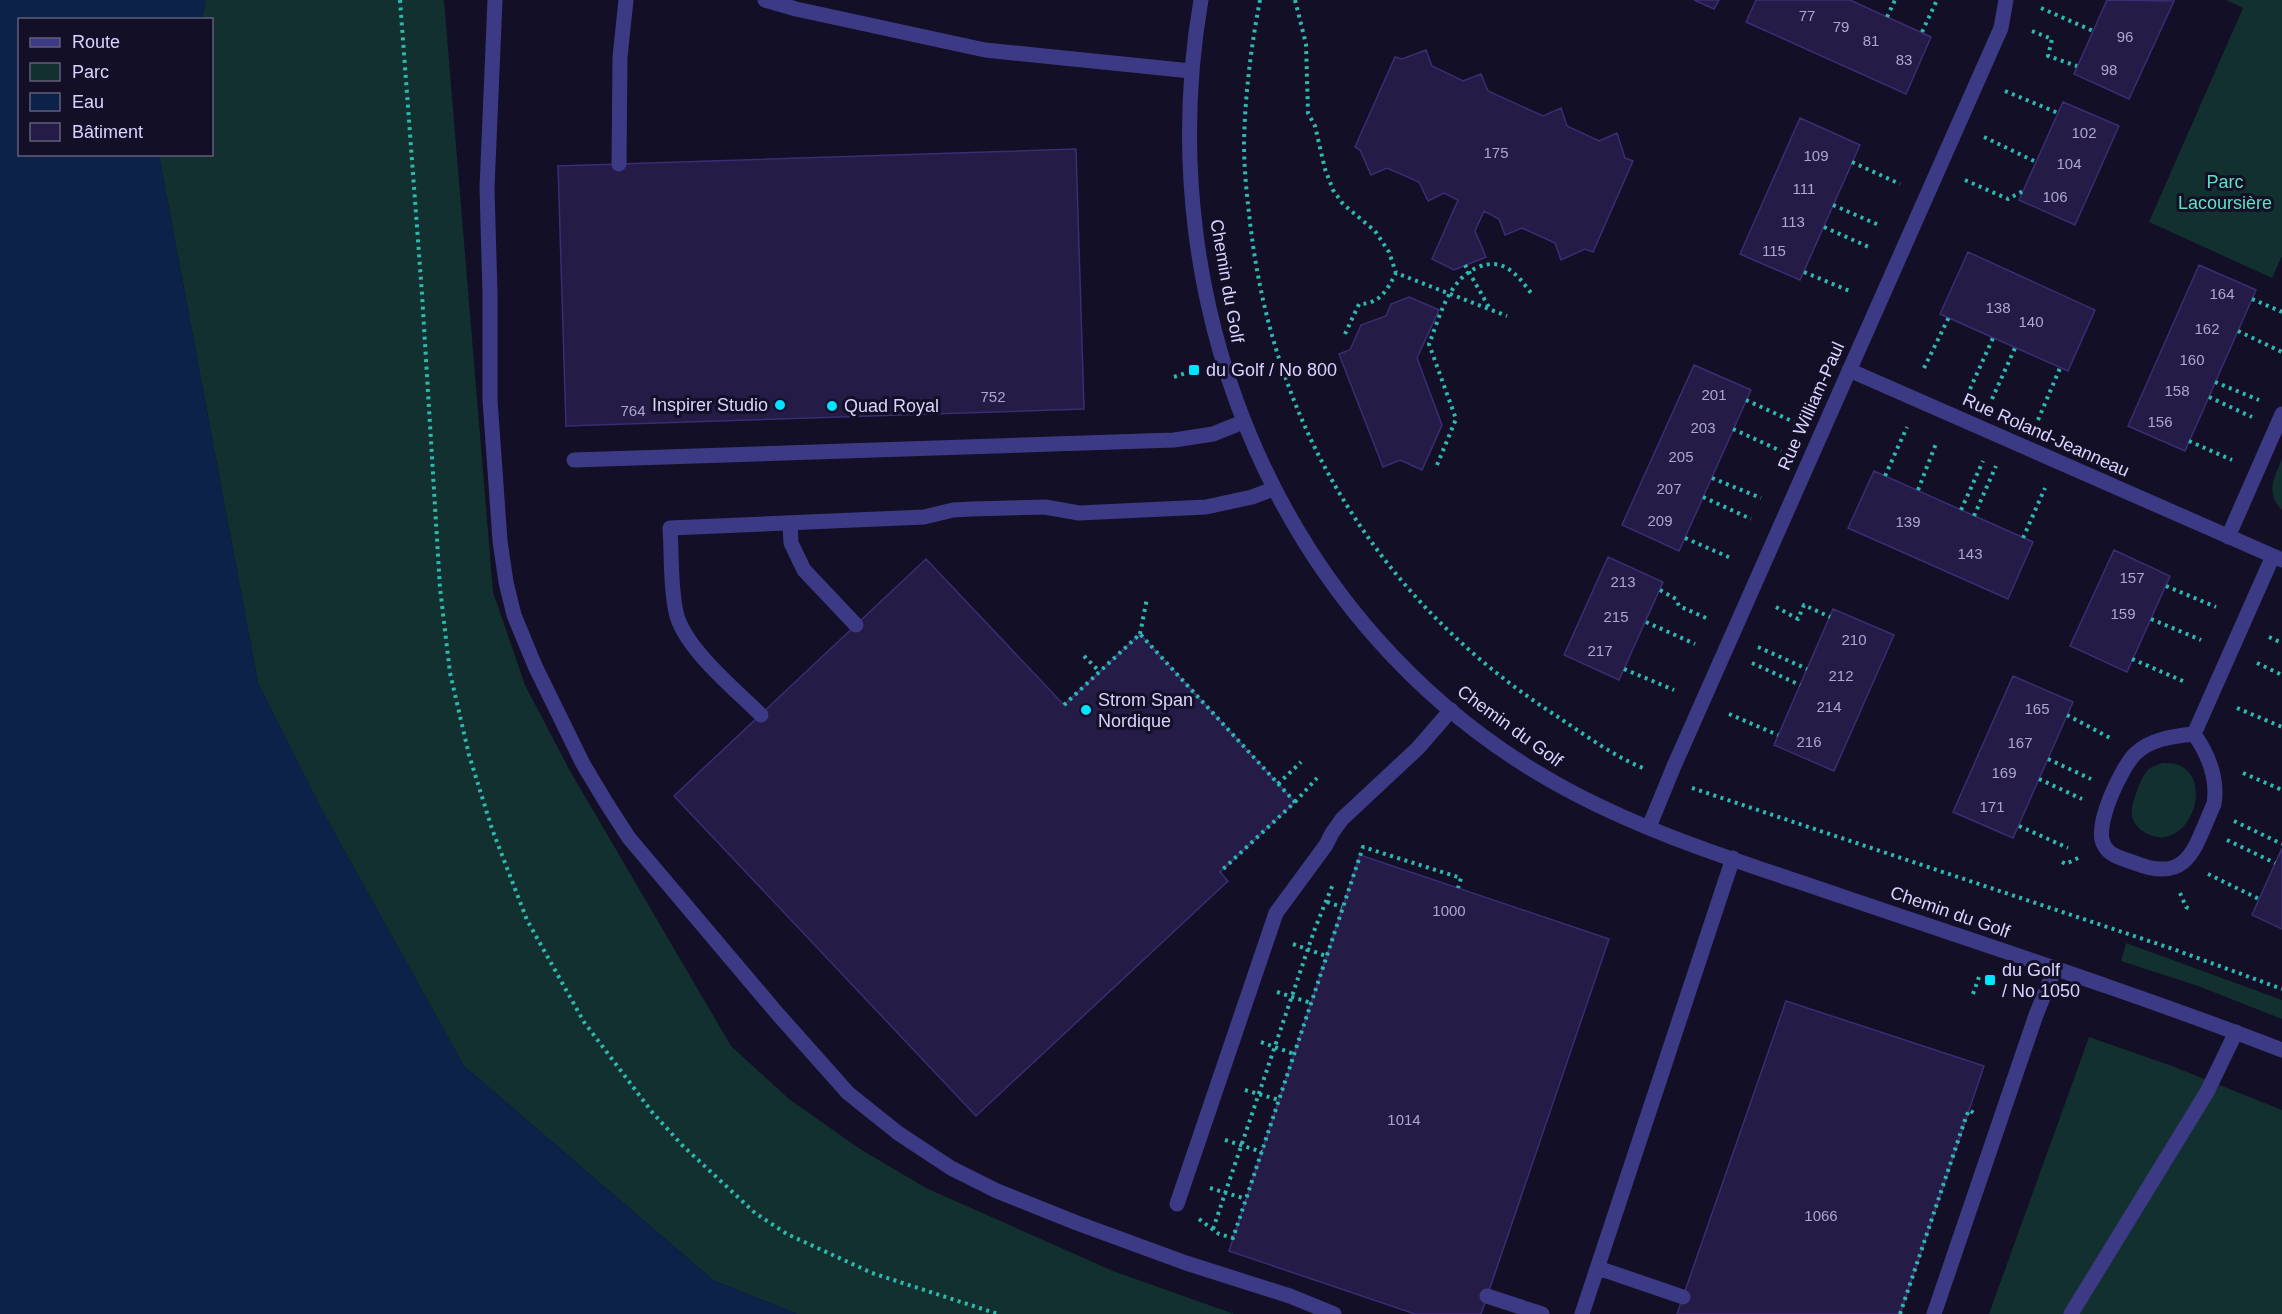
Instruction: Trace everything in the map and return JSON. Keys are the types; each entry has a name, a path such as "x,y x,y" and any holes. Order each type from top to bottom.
{"street":[{"path":"495,0 487,188 490,400 500,541 514,615 535,666 583,764 607,804 629,838 776,1012 848,1093 898,1133 951,1168 997,1191 1186,1263 1290,1296 1334,1314"},
{"path":"619,164 620,57 626,0"},
{"path":"765,0 796,9 985,50 1191,71"},
{"name":"Chemin du Golf","path":"1201,0 1191,71 1189,151 1200,260 1220,355 1243,422 1286,513 1316,559 1366,624 1412,674 1451,710 1490,740 1556,783 1649,827 2055,968 2282,1050"},
{"name":"Rue William-Paul","path":"1649,827 2001,28 2006,0"},
{"name":"Rue Roland-Jeanneau","path":"1849,370 2278,558 2194,734"},
{"path":"2228,537 2282,414"},
{"path":"574,460 1174,440 1214,434 1243,422"},
{"path":"761,715 692,646 683,632 676,613 673,590 670,528 924,517 962,509 1045,507 1079,513 1206,507 1252,497 1273,489"},
{"path":"790,523 791,543 804,570 856,625"},
{"path":"1177,1204 1276,913 1326,845 1342,819 1418,748 1451,710"},
{"path":"2194,734 2203,747 2209,763 2216,794 2214,804 2188,858 2170,870 2159,870 2147,868 2109,852 2100,836 2103,816 2118,781 2135,753 2165,738 2194,734"},
{"path":"1585,1313 1733,858"},
{"path":"1934,1314 2036,1015 2055,968"},
{"path":"2071,1314 2207,1092 2236,1032"},
{"path":"1598,1268 1683,1297"},
{"path":"1487,1296 1542,1314"}],"path":[{"name":"Chemin du Golf","path":"1260,0 1252,42 1244,144 1253,247 1262,298 1277,357 1295,406 1318,455 1389,566 1421,605 1444,628 1474,657 1522,693 1597,743 1639,767"},
{"path":"1295,0 1306,44 1308,113 1316,126 1325,169 1333,190 1343,204 1375,231 1389,252 1396,273 1387,290 1377,300 1369,304 1359,304 1345,334"},
{"path":"1887,17 1895,0"},
{"path":"1922,32 1937,0"},
{"path":"2041,8 2093,31"},
{"path":"2032,31 2052,39 2048,56 2077,66"},
{"path":"2005,91 2058,113"},
{"path":"1984,137 2036,162"},
{"path":"1852,162 1900,184"},
{"path":"1965,180 2008,199 2022,191"},
{"path":"1833,205 1881,226"},
{"path":"1824,227 1871,248"},
{"path":"1437,465 1456,419 1429,344 1449,294 1457,282 1469,271 1493,263 1504,265 1531,293"},
{"path":"1465,265 1491,310"},
{"path":"1804,272 1852,292"},
{"path":"1396,273 1507,316"},
{"path":"2253,299 2282,312"},
{"path":"1924,368 1949,318"},
{"path":"2238,331 2282,352"},
{"path":"1970,389 1993,338"},
{"path":"1992,399 2015,348"},
{"path":"2038,420 2060,368"},
{"path":"1174,377 1194,370"},
{"path":"2215,382 2265,403"},
{"path":"2209,398 2258,420"},
{"path":"1746,400 1794,422"},
{"path":"1885,476 1906,427"},
{"path":"1733,429 1781,451"},
{"path":"1918,490 1937,441"},
{"path":"2189,441 2239,464"},
{"path":"1961,510 1983,461"},
{"path":"1974,516 1995,466"},
{"path":"1712,478 1761,498"},
{"path":"2023,538 2046,488"},
{"path":"1703,497 1751,519"},
{"path":"1685,538 1733,559"},
{"path":"2166,586 2216,607"},
{"path":"1660,590 1676,599 1679,606 1706,618"},
{"path":"1064,705 1140,634 1147,598"},
{"path":"1776,607 1798,620 1804,605 1830,617"},
{"path":"2151,619 2201,640"},
{"path":"1646,622 1695,644"},
{"path":"1140,634 1295,802"},
{"path":"2269,637 2282,643"},
{"path":"1758,647 1807,669"},
{"path":"1084,656 1100,672"},
{"path":"2132,659 2183,681"},
{"path":"1752,663 1800,685"},
{"path":"2257,663 2282,675"},
{"path":"1624,669 1674,690"},
{"path":"2237,708 2282,727"},
{"path":"1729,714 1778,735"},
{"path":"2067,716 2116,741"},
{"path":"2048,759 2098,782"},
{"path":"1278,784 1301,762"},
{"path":"2243,773 2282,790"},
{"path":"1220,872 1295,802 1317,778"},
{"path":"2039,779 2089,802"},
{"name":"Chemin du Golf","path":"1698,790 2173,949 2282,989"},
{"path":"2231,819 2282,844"},
{"path":"2019,826 2068,848"},
{"path":"2222,838 2275,863"},
{"path":"1334,882 1308,950 1213,1229 1219,1234 1233,1238 1363,847 1461,878 1458,888"},
{"path":"2207,873 2259,899"},
{"path":"1327,902 1342,907"},
{"path":"1308,950 1326,956"},
{"path":"1973,994 1979,976"},
{"path":"1292,997 1311,1003"},
{"path":"1275,1047 1294,1054"},
{"path":"1259,1095 1279,1100"},
{"path":"1900,1314 1969,1110 1983,1116"},
{"path":"1241,1145 1262,1152"},
{"path":"1225,1193 1246,1199"}],"green space":[{"path":"206,0 444,0 493,592 525,685 570,771 731,1046 789,1099 860,1149 926,1188 1113,1271 1234,1314 797,1314 713,1280 464,1066 323,812 258,683 159,156 213,156 213,18 202,18"},
{"name":"Parc Lacoursière","path":"2226,0 2282,0 2282,256 2272,278 2149,222 2243,8"},
{"path":"2282,459 2282,510 2272,491"},
{"path":"2162,763 2176,764 2188,772 2195,784 2196,798 2192,813 2184,826 2173,835 2159,837 2144,832 2138,827 2132,817 2132,806 2144,775 2150,768"},
{"path":"2126,943 2282,1000 2282,1019 2198,986 2121,961"},
{"path":"2089,1037 2172,1066 2282,1110 2282,1314 1989,1314"}],"water":[{"path":"0,0 206,0 202,18 18,18 18,156 159,156 258,683 323,812 464,1066 713,1280 797,1314 0,1314"}],"building":[{"path":"1694,0 1719,0 1714,9"},
{"path":"1756,0 1850,0 1931,37 1906,94 1746,22"},
{"path":"2107,0 2174,1 2129,99 2074,74"},
{"path":"1426,50 1432,66 1463,81 1481,74 1488,91 1543,116 1561,108 1567,126 1599,141 1617,133 1625,158 1633,161 1593,252 1585,249 1561,260 1555,243 1522,228 1505,235 1499,219 1484,211 1475,231 1486,257 1454,270 1432,259 1458,200 1444,193 1428,201 1419,182 1387,168 1371,175 1360,150 1355,147 1395,57 1402,59"},
{"path":"2063,102 2119,126 2075,225 2019,200"},
{"path":"1800,118 1860,145 1800,280 1740,254"},
{"path":"1076,149 1084,409 566,426 558,166"},
{"path":"1968,252 2095,310 2068,371 1940,314"},
{"path":"2199,265 2256,290 2185,451 2128,426"},
{"path":"1409,297 1439,310 1417,358 1442,425 1422,470 1400,460 1383,467 1339,354 1350,350 1361,325 1386,316 1391,304"},
{"path":"1694,365 1751,390 1679,551 1622,525"},
{"path":"1874,471 2033,542 2008,599 1848,528"},
{"path":"2114,550 2170,576 2127,672 2070,646"},
{"path":"1608,557 1663,582 1619,680 1564,655"},
{"path":"926,559 1064,705 1140,634 1295,802 1220,872 1228,881 976,1116 674,796"},
{"path":"1833,609 1894,635 1834,771 1774,745"},
{"path":"2013,676 2073,702 2013,838 1953,812"},
{"path":"2282,848 2282,929 2252,915"},
{"path":"1360,855 1609,939 1481,1314 1415,1314 1229,1251"},
{"path":"1786,1001 1984,1066 1900,1314 1677,1314"}],"place":[{"name":"du Golf / No 800","path":"1194,370"},
{"name":"Inspirer Studio","path":"780,405"},
{"name":"Quad Royal","path":"832,406"},
{"name":"Strom Span Nordique","path":"1086,710"},
{"name":"du Golf / No 1050","path":"1990,980"}]}
